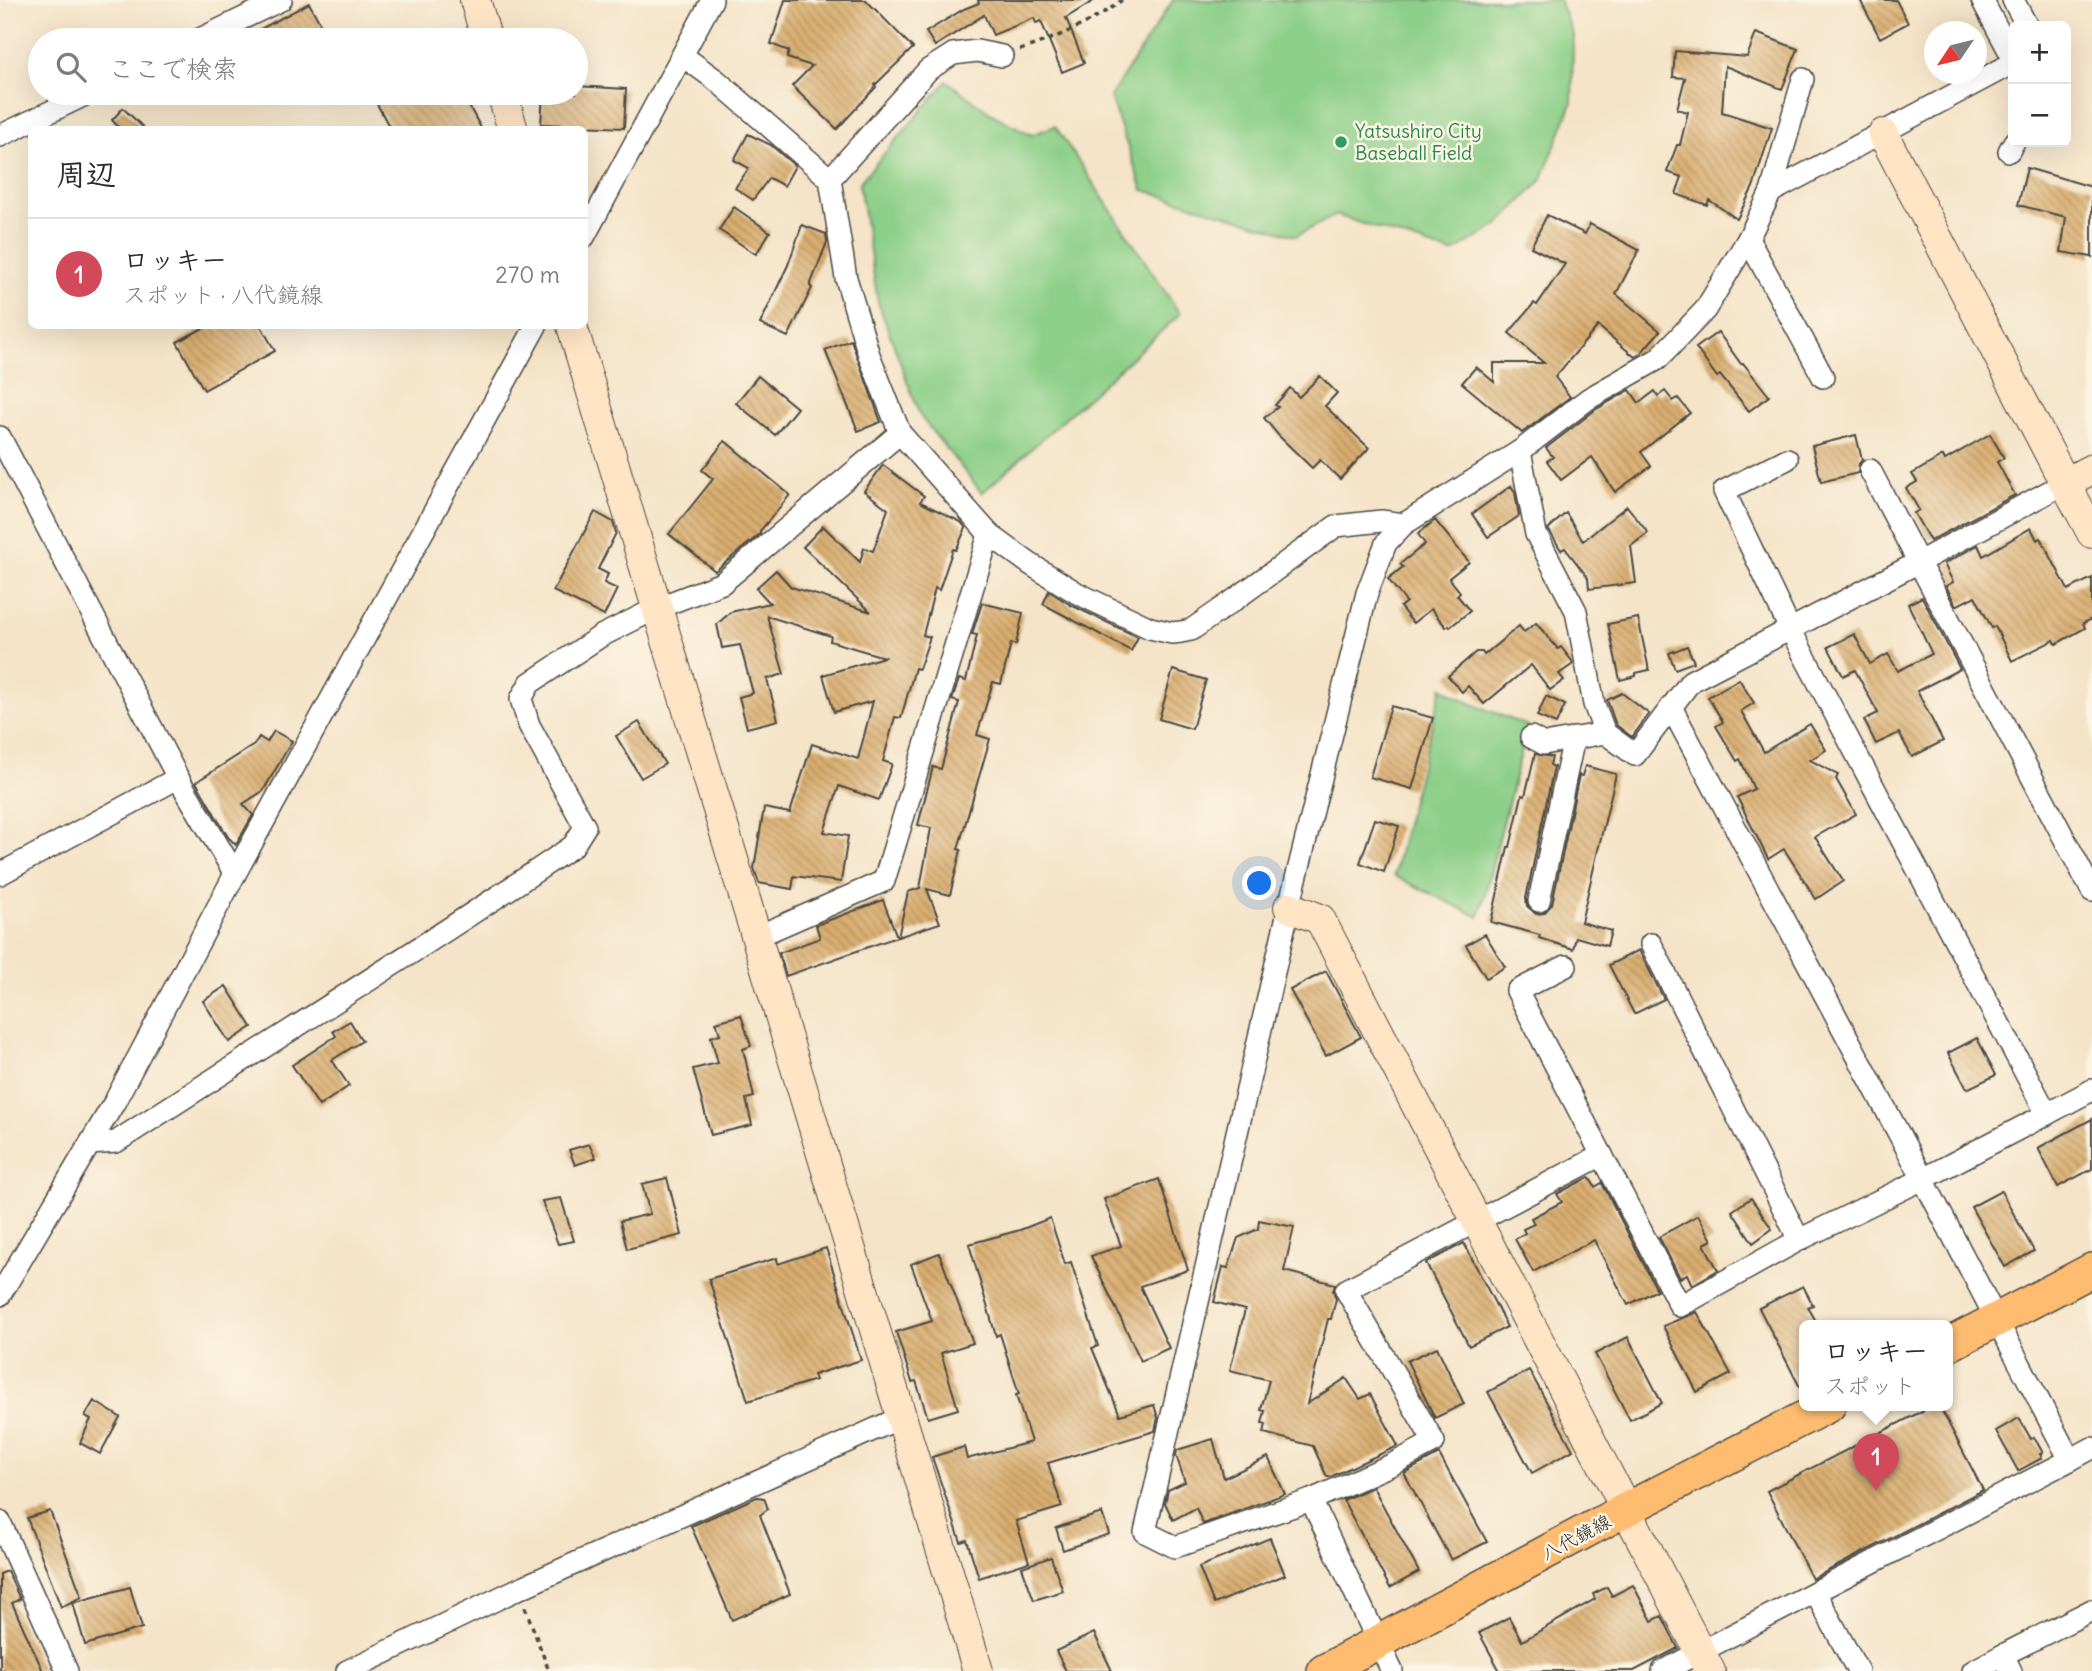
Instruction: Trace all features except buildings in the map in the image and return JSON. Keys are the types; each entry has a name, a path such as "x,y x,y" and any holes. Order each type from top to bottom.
{"main road":[{"path":"1953,1342 2092,1270"},
{"name":"八代鏡線","path":"1324,1671 1385,1657 1627,1509 1817,1411"}],"street":[{"path":"223,28 281,0"},
{"path":"475,0 483,28"},
{"path":"588,230 712,0"},
{"path":"1982,0 2008,50"},
{"path":"2013,0 2024,21"},
{"path":"2026,21 2030,0"},
{"path":"830,179 928,70 953,54 977,51 1002,56"},
{"path":"683,56 716,80 830,179 846,278 869,355 901,433 989,534 1030,564 1077,593 1150,628 1172,633 1192,630 1336,526 1381,521 1405,524"},
{"path":"1771,192 1883,134 2008,63"},
{"path":"1602,1155 1346,1290 1434,1442 1391,1465 1311,1500 1175,1547 1145,1532 1289,908 1367,593 1386,543 1405,524 1520,451 1588,399 1658,359 1705,310 1748,239 1771,192 1803,79"},
{"path":"0,136 64,105"},
{"path":"506,105 512,126"},
{"path":"1883,134 2092,533"},
{"path":"1748,239 1823,377"},
{"path":"0,1295 114,1103 235,874 534,329"},
{"path":"573,329 978,1671"},
{"path":"90,1144 116,1142 459,924 573,846 585,827 528,725 521,699 530,683 601,636 657,608 722,583 901,433"},
{"path":"0,437 178,778 235,874"},
{"path":"1520,451 1536,534 1576,611 1594,704 1605,733 1635,755 1691,681 2092,469"},
{"path":"1787,458 1724,491 1790,629 2047,1114"},
{"path":"1870,470 2089,878"},
{"path":"756,937 884,881 989,534"},
{"path":"1671,707 2070,1460"},
{"path":"1531,737 1544,744 1605,733"},
{"path":"1539,901 1574,738"},
{"path":"0,874 178,778"},
{"path":"1289,908 1320,919 1705,1661"},
{"path":"1651,944 1799,1240"},
{"path":"1566,966 1517,991 1680,1306 1799,1240 1923,1179 2092,1090"},
{"path":"347,1671 518,1589 902,1417"},
{"path":"1663,1671 1705,1661 1815,1592 2092,1448"},
{"path":"1311,1500 1385,1657"},
{"path":"0,1522 67,1671"},
{"path":"1815,1592 1858,1671"},
{"path":"1973,1671 2007,1663 2092,1610"}],"path":[{"path":"1002,56 1046,41 1110,10 1122,0"},
{"path":"518,1589 549,1671"}],"green space":[{"name":"Yatsushiro City Baseball Field","path":"1173,0 1559,0 1573,36 1572,103 1541,181 1497,226 1452,253 1336,215 1296,236 1143,190 1110,97"},
{"path":"947,81 990,113 1031,135 1055,126 1180,314 982,493 920,416 878,302 859,183"},
{"path":"1442,688 1470,703 1528,726 1479,917 1394,876"}],"place":[{"name":"Yatsushiro City Baseball Field","path":"1341,142"},
{"name":"ロッキー","path":"1876,1491"}]}
